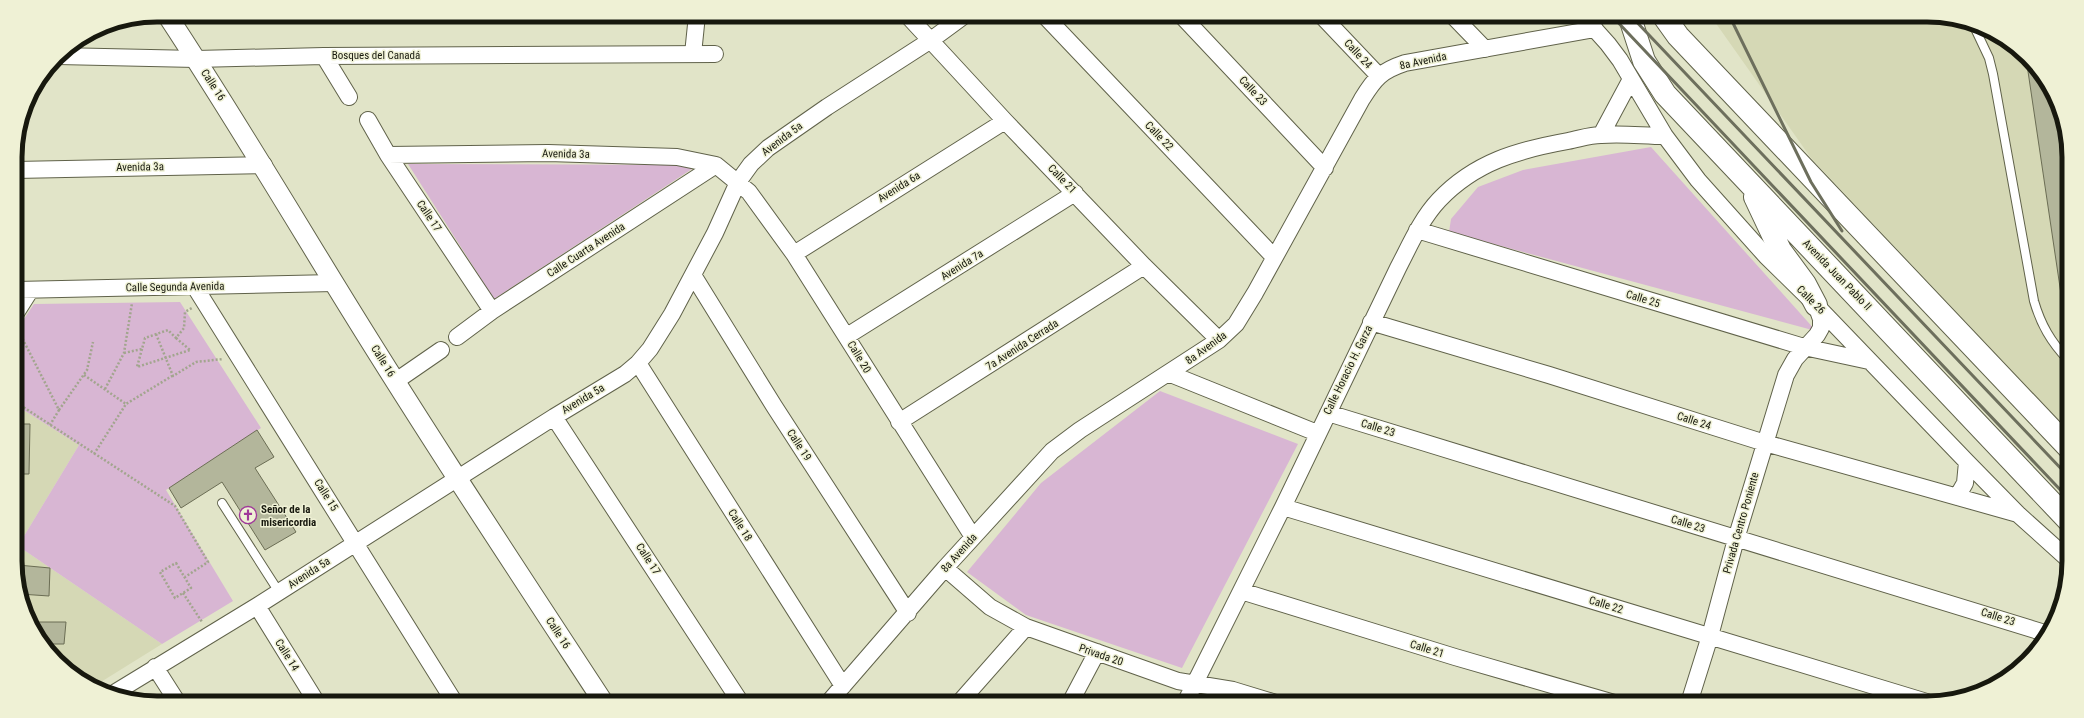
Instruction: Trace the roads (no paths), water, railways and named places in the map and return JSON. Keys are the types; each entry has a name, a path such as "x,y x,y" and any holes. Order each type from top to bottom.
{"main road":[{"name":"Avenida Juan Pablo II","path":"1631,22 1644,61 1661,88 2062,514"},
{"path":"1668,22 1683,41 2062,441"},
{"path":"1749,183 1780,250 1804,284 1816,305"}],"street":[{"name":"Calle 16","path":"172,22 264,165 334,283 396,381 599,696"},
{"path":"693,54 696,22"},
{"name":"Calle 21","path":"914,22 1005,121 1144,266 1219,340"},
{"name":"Avenida 5a","path":"119,690 257,606 554,417 625,374 650,350 716,233 738,182 751,164 768,148 827,107 931,40 955,22"},
{"name":"Calle 22","path":"1051,22 1274,257"},
{"name":"Calle 23","path":"1188,22 1325,168"},
{"name":"Calle 24","path":"1328,22 1378,75"},
{"path":"1459,22 1485,49"},
{"name":"Calle 26","path":"1588,22 1608,44 1684,164 1761,250 2019,515 2062,554"},
{"name":"8a Avenida","path":"834,696 908,613 945,568 1052,451 1080,430 1219,340 1236,324 1325,168 1362,99 1378,75 1390,68 1405,64 1594,29"},
{"name":"Bosques del Canadá","path":"67,56 196,59 324,56 715,54"},
{"path":"324,56 349,97"},
{"path":"1601,135 1631,79"},
{"name":"Calle 17","path":"368,120 388,155 492,311"},
{"name":"Avenida 6a","path":"794,254 1005,121"},
{"name":"Calle Horacio H. Garza","path":"1188,696 1283,507 1317,433 1417,230 1438,202 1460,180 1483,165 1514,153 1548,144 1601,135 1665,136"},
{"name":"Avenida 3a","path":"388,155 548,153 677,157 716,165 738,182"},
{"name":"Avenida 3a","path":"22,170 264,165"},
{"name":"Calle Cuarta Avenida","path":"457,337 492,311 716,165"},
{"name":"Calle 20","path":"738,182 749,192 794,254 973,537"},
{"name":"Avenida 7a","path":"847,336 1075,193"},
{"name":"Calle 25","path":"1417,230 1804,347 1870,361"},
{"name":"7a Avenida Cerrada","path":"899,422 1144,266"},
{"name":"Calle 19","path":"693,275 774,406 908,613"},
{"name":"Calle Segunda Avenida","path":"23,291 334,283"},
{"name":"Calle 15","path":"196,287 451,696"},
{"name":"Privada Centro Poniente","path":"1691,696 1710,636 1736,539 1786,375 1804,347 1817,335 1820,328 1821,319 1816,305"},
{"name":"Calle 24","path":"1371,322 1549,375 1765,443 2019,515"},
{"path":"396,381 441,350"},
{"name":"Calle 18","path":"638,363 843,686"},
{"path":"1168,374 1317,433"},
{"name":"Calle 23","path":"1328,413 1736,539 1954,603 2042,632"},
{"name":"Calle 17","path":"554,417 735,696"},
{"path":"1957,497 1965,483 1967,462"},
{"name":"Calle 22","path":"1283,507 1907,696"},
{"name":"Privada 20","path":"945,568 990,607 1026,627 1162,676 1194,684 1233,690 1253,696"},
{"name":"Calle 21","path":"1241,591 1454,657 1590,696"},
{"name":"Calle 14","path":"257,606 313,696"},
{"path":"965,696 1026,627"},
{"path":"1074,696 1096,652"},
{"path":"155,667 174,696"}],"lane":[{"path":"1976,31 1989,58 1993,74 2034,301 2040,322 2047,335 2062,353"},
{"path":"222,503 279,592"}],"railway":[{"path":"1618,22 2062,492"},
{"path":"1637,22 2062,470"},
{"path":"1732,22 1811,182 1842,231"}],"place":[{"name":"Señor de la misericordia","path":"248,515"}]}
